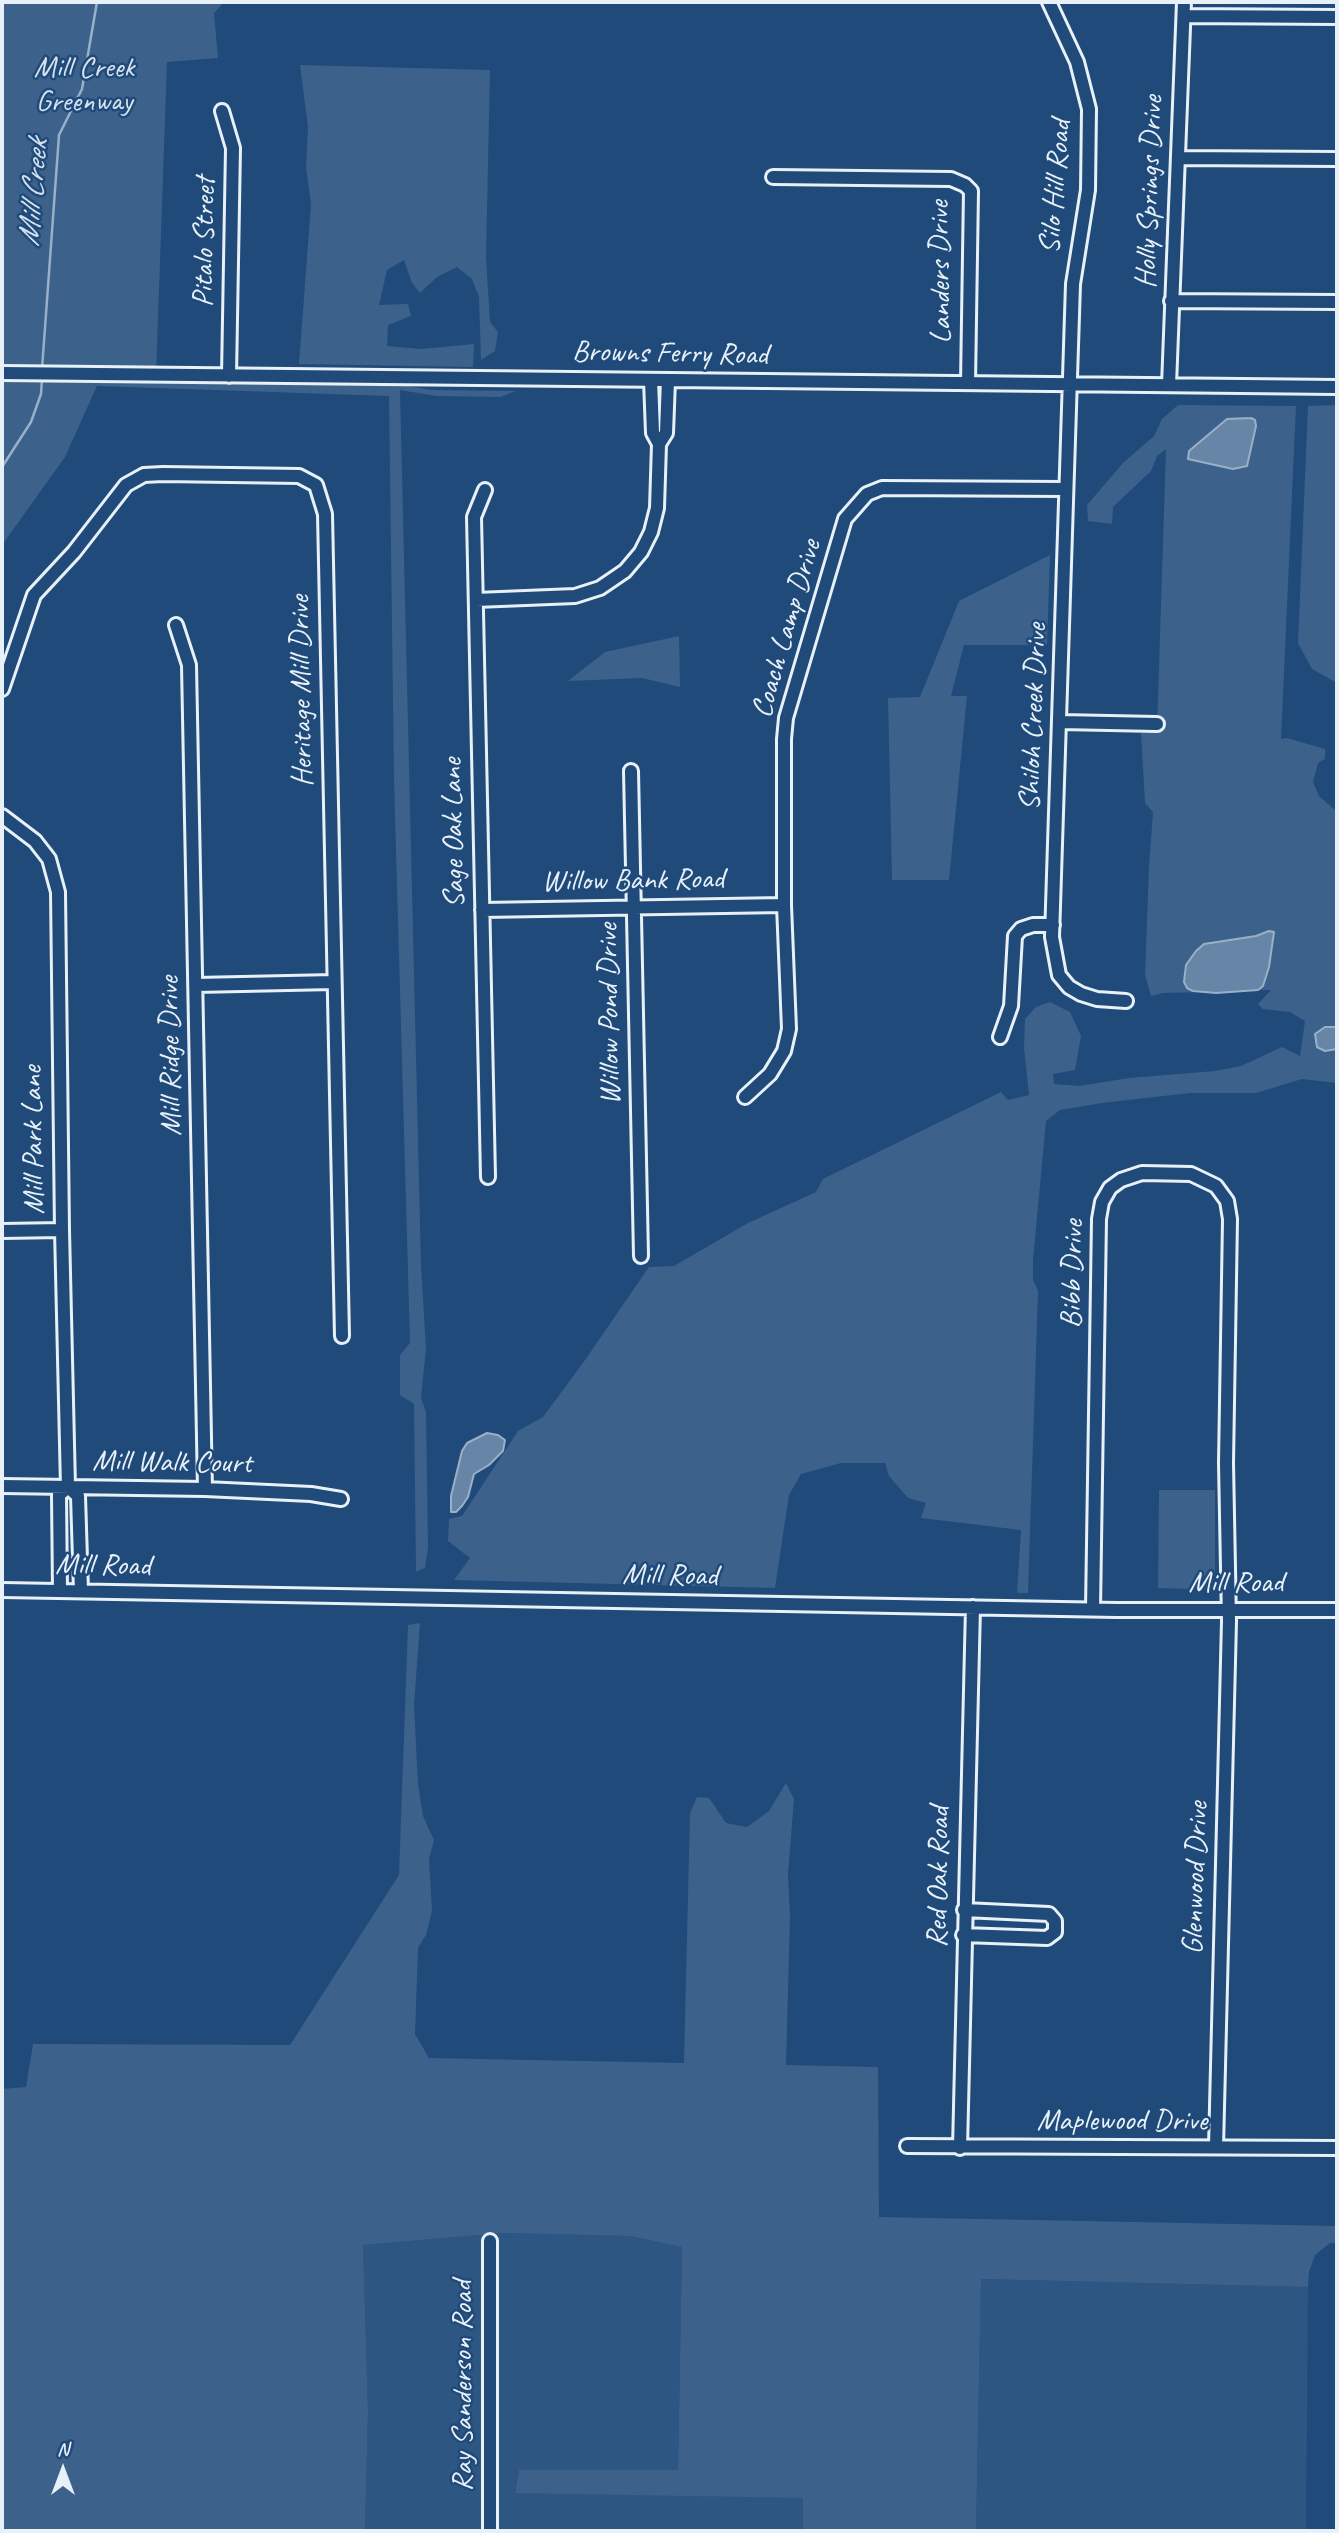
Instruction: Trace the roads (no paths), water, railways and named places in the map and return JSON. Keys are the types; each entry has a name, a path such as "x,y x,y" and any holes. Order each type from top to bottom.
{"street":[{"name":"Silo Hill Road","path":"1049,2 1077,62 1089,109 1088,190 1073,284 1071,384"},
{"name":"Holly Springs Drive","path":"1170,385 1184,2"},
{"path":"1184,16 1337,17"},
{"name":"Pitalo Street","path":"222,111 233,148 229,376"},
{"path":"1178,158 1337,159"},
{"name":"Landers Drive","path":"773,177 951,179 971,191 968,383"},
{"path":"1171,301 1337,302"},
{"name":"Browns Ferry Road","path":"2,373 1337,387"},
{"path":"476,600 575,596 600,588 625,571 641,552 651,532 657,508 659,444 653,433 651,380"},
{"path":"659,444 666,433 668,380"},
{"name":"Shiloh Creek Drive","path":"1071,384 1065,489 1061,722 1053,925 1055,960 1059,975 1069,987 1081,995 1126,1001"},
{"name":"Heritage Mill Drive","path":"2,689 34,595 74,552 126,485 144,475 163,474 299,476 316,485 325,514 342,1336"},
{"name":"Coach Lamp Drive","path":"745,1097 769,1074 784,1051 789,1029 784,905 786,718 845,519 867,494 881,488 1065,489"},
{"name":"Sage Oak Lane","path":"485,490 474,517 488,1177"},
{"name":"Mill Ridge Drive","path":"176,625 189,665 205,1489"},
{"path":"1061,722 1157,724"},
{"name":"Willow Pond Drive","path":"631,771 641,1256"},
{"name":"Mill Park Lane","path":"2,816 36,841 49,859 58,892 68,1487 60,1495 60,1591"},
{"name":"Willow Bank Road","path":"482,910 784,905"},
{"path":"1000,1037 1011,1006 1015,936 1021,929 1033,925 1053,925"},
{"path":"196,985 334,982"},
{"name":"Bibb Drive","path":"1093,1609 1101,1202 1111,1188 1122,1180 1142,1173 1154,1173 1191,1174 1204,1178 1216,1186 1227,1201 1230,1219 1226,1463 1229,1610"},
{"path":"2,1231 62,1230"},
{"name":"Mill Walk Court","path":"2,1486 205,1489 311,1494 341,1499"},
{"name":"Mill Park Lane","path":"68,1487 79,1496 81,1591"},
{"name":"Mill Road","path":"2,1590 1093,1609 1337,1610"},
{"name":"Red Oak Road","path":"960,2148 972,1607"},
{"name":"Glenwood Drive","path":"1216,2147 1229,1610"},
{"path":"963,1935 1047,1938 1055,1932 1055,1921 1049,1914 964,1910"},
{"name":"Maplewood Drive","path":"907,2146 1337,2148"},
{"name":"Ray Sanderson Road","path":"489,2531 490,2241"}],"waterway":[{"name":"Mill Creek","path":"42,369 59,135 82,89 97,2"},
{"name":"Mill Creek","path":"2,467 31,422 41,394 42,379"}],"park label":[{"name":"Mill Creek Greenway","path":"84,85"}]}
